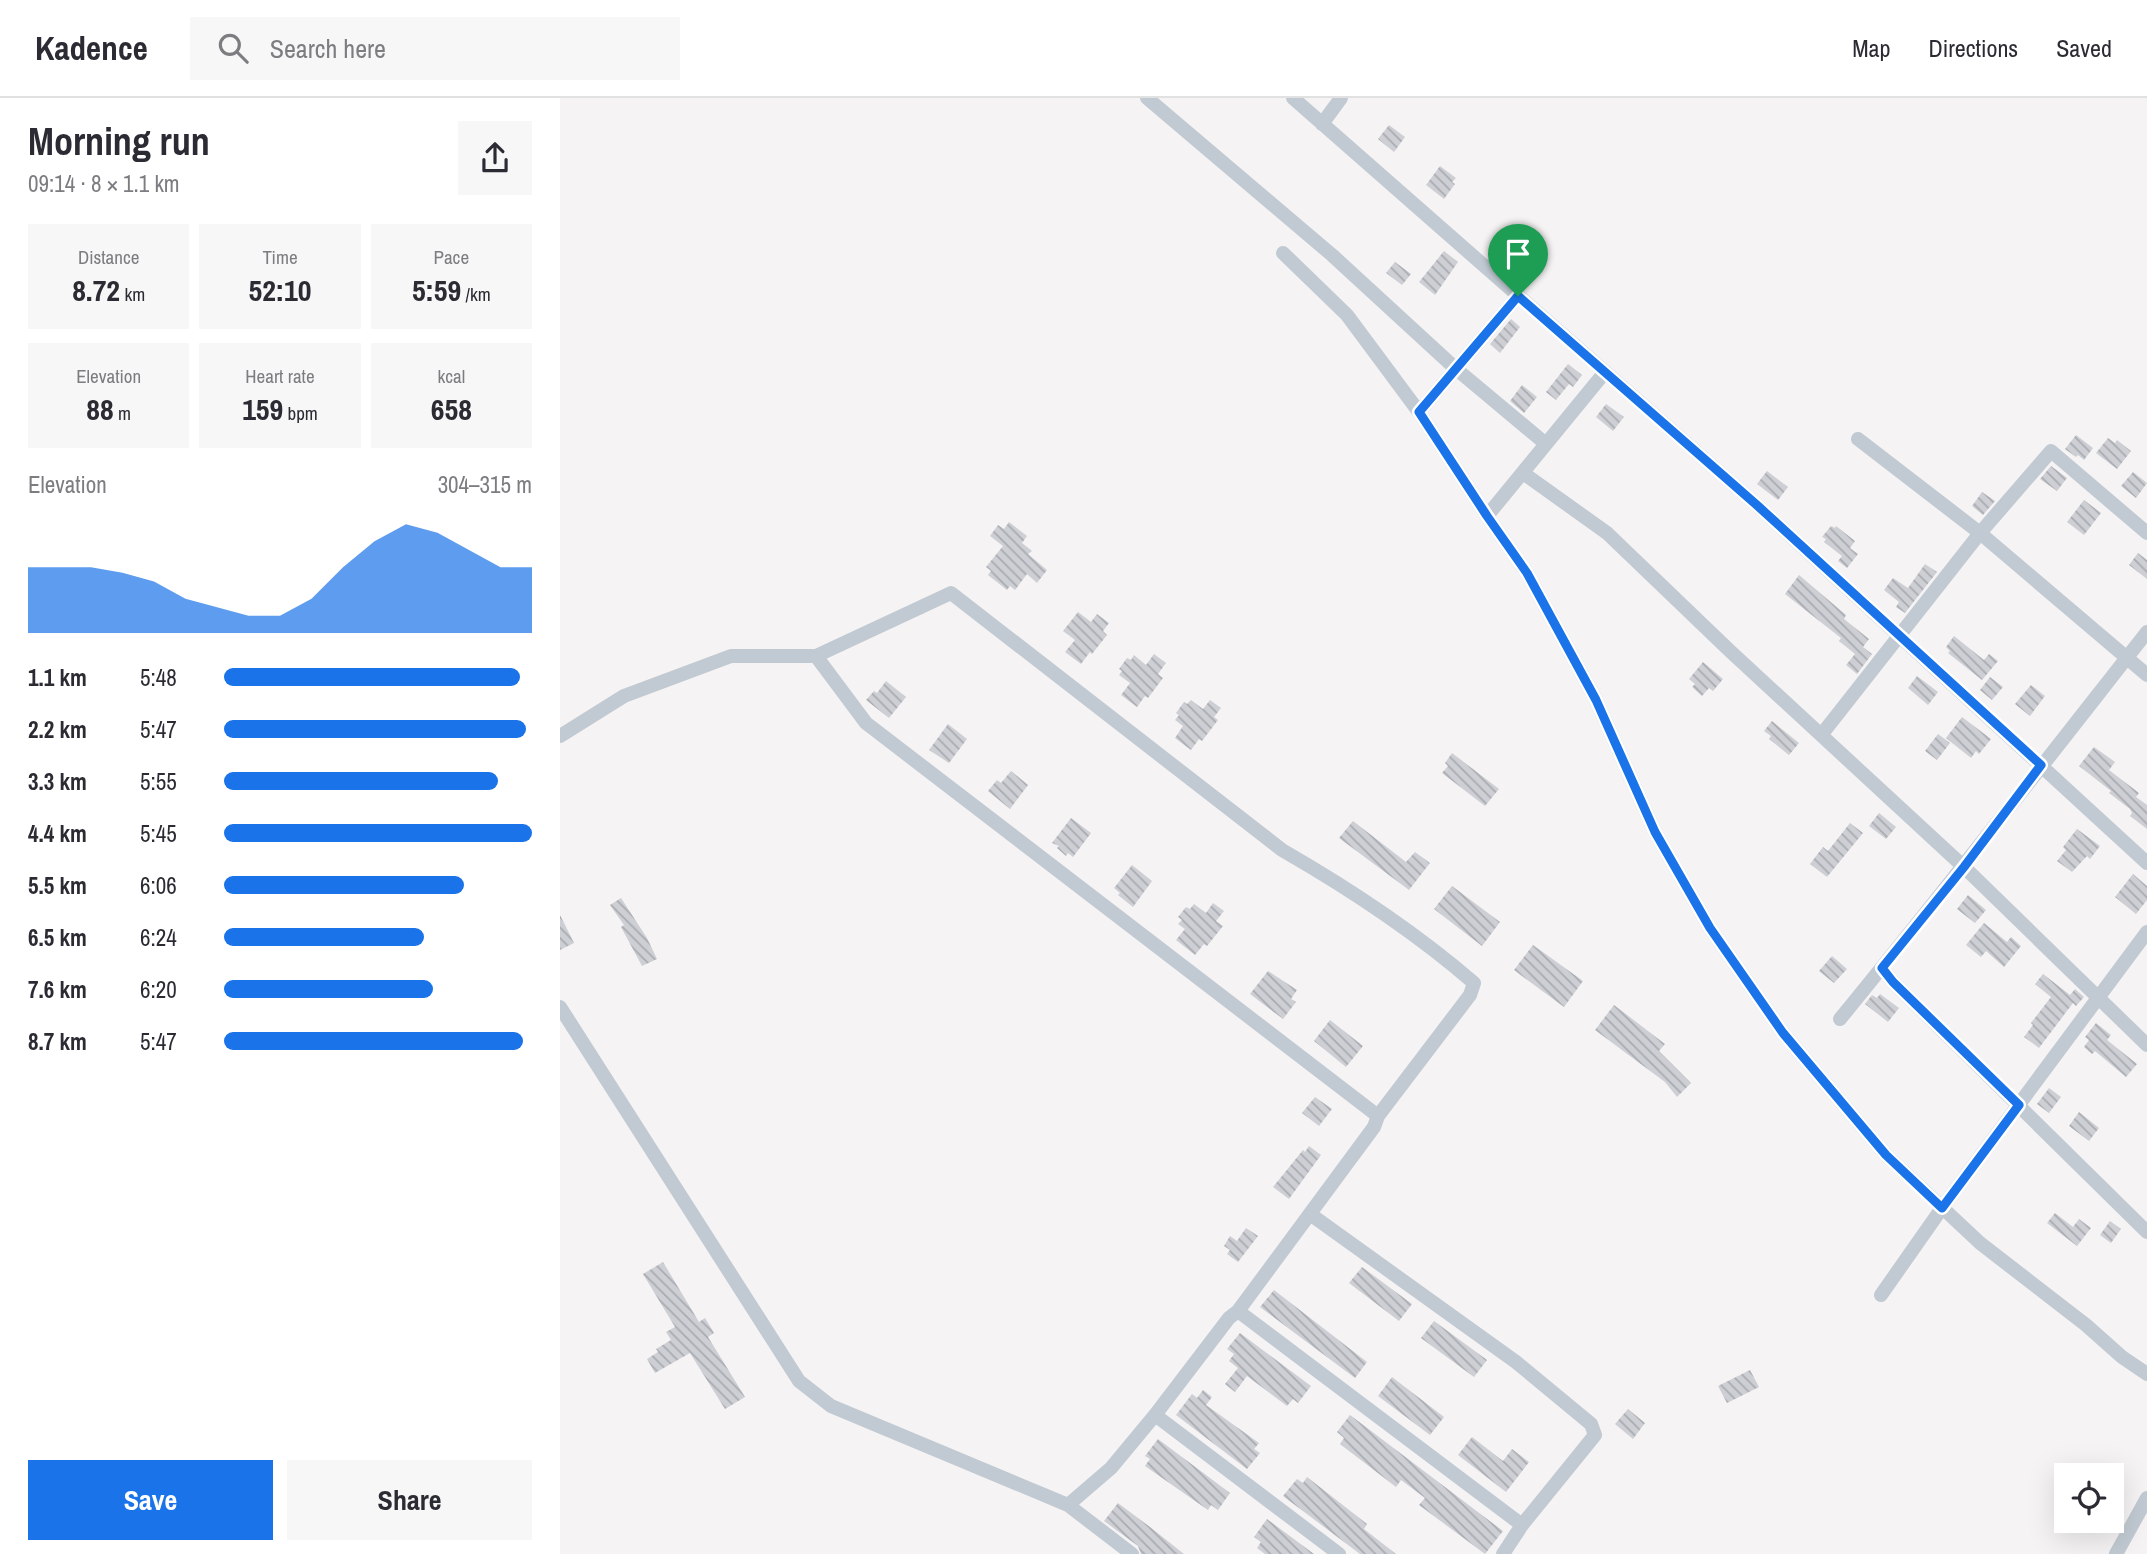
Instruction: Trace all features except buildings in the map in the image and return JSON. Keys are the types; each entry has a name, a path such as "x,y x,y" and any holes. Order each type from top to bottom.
{"street":[{"path":"1147,98 1332,255 1455,368 1546,444"},
{"path":"1293,98 1759,507 2147,863"},
{"path":"1322,124 1340,98"},
{"path":"1283,253 1347,315 1419,412 1527,573 1596,700 1655,832 1710,928 1783,1033 1886,1155 1942,1208 1980,1243 2147,1374"},
{"path":"1419,412 1518,296"},
{"path":"1487,516 1605,372"},
{"path":"1858,439 1980,533 2147,676"},
{"path":"1822,734 1980,533 2051,451 2147,533"},
{"path":"1523,472 1607,533 1730,651 1964,867 2147,1045"},
{"path":"560,736 624,696 731,656 816,656 951,593 1282,850 1323,873 1429,944 1474,983 1470,995 1378,1116 1374,1127 1238,1311 1229,1318 1111,1468 1068,1505"},
{"path":"1840,1019 1964,867 2147,632"},
{"path":"816,656 866,723 1378,1116"},
{"path":"1881,1295 1942,1208 2147,932"},
{"path":"1882,968 1893,982 2147,1232"},
{"path":"560,1007 799,1381 831,1406 1068,1505 1132,1554"},
{"path":"1310,1214 1516,1362 1591,1423 1595,1435 1522,1525 1503,1554"},
{"path":"1238,1311 1522,1525"},
{"path":"1155,1415 1339,1554"},
{"path":"2116,1554 2147,1498"}],"route":[{"path":"1518,296 1759,507 2041,765 1964,867 1882,968 1893,982 2019,1105 1942,1208 1886,1155 1783,1033 1710,928 1655,832 1596,700 1527,573 1419,412 1518,296"}]}
